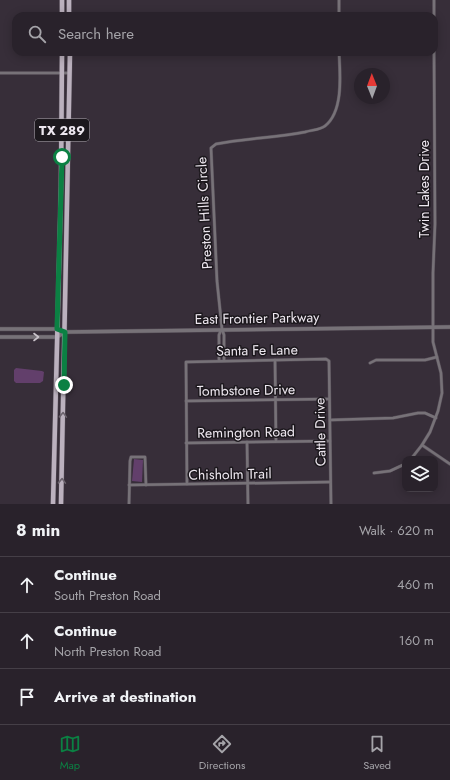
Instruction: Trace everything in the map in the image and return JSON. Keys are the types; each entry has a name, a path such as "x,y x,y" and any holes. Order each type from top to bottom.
{"main road":[{"path":"62,0 62,12"},
{"path":"69,0 69,12"},
{"name":"TX 289","path":"53,504 61,187 62,56"},
{"name":"TX 289","path":"61,504 70,56"},
{"path":"56,430 63,430"}],"street":[{"path":"339,0 339,12"},
{"path":"434,0 434,12"},
{"name":"Preston Hills Circle","path":"222,329 217,281 211,148 212,146 221,143 300,133 319,129 326,125 334,115 338,102 339,56"},
{"name":"Twin Lakes Drive","path":"413,456 430,432 436,418 442,389 441,373 433,342 435,224 434,56"},
{"path":"0,73 70,73"},
{"name":"East Frontier Parkway","path":"65,332 450,327"},
{"path":"0,329 57,329 65,332"},
{"path":"222,329 224,335 224,360"},
{"path":"219,360 219,335 222,329"},
{"path":"0,338 57,337 65,332"},
{"path":"370,363 376,360 425,360 437,357"},
{"name":"Santa Fe Lane","path":"186,401 186,362 219,360 328,360"},
{"path":"275,360 276,441"},
{"name":"Cattle Drive","path":"328,360 331,504"},
{"name":"Tombstone Drive","path":"186,401 329,399"},
{"path":"186,401 187,484"},
{"path":"330,420 393,418 425,412 436,418"},
{"name":"Remington Road","path":"186,443 330,441"},
{"path":"247,442 248,504"},
{"path":"422,445 450,464"},
{"path":"129,504 131,457 145,457 146,485"},
{"path":"374,474 390,472 402,466"},
{"name":"Chisholm Trail","path":"130,485 330,482"}],"shaded area":[{"path":"16,368 42,371 44,372 43,381 40,383 16,383 14,381 14,370"},
{"path":"134,459 143,460 142,482 132,481"}],"route":[{"path":"62,157 57,329 65,332 64,385"}]}
